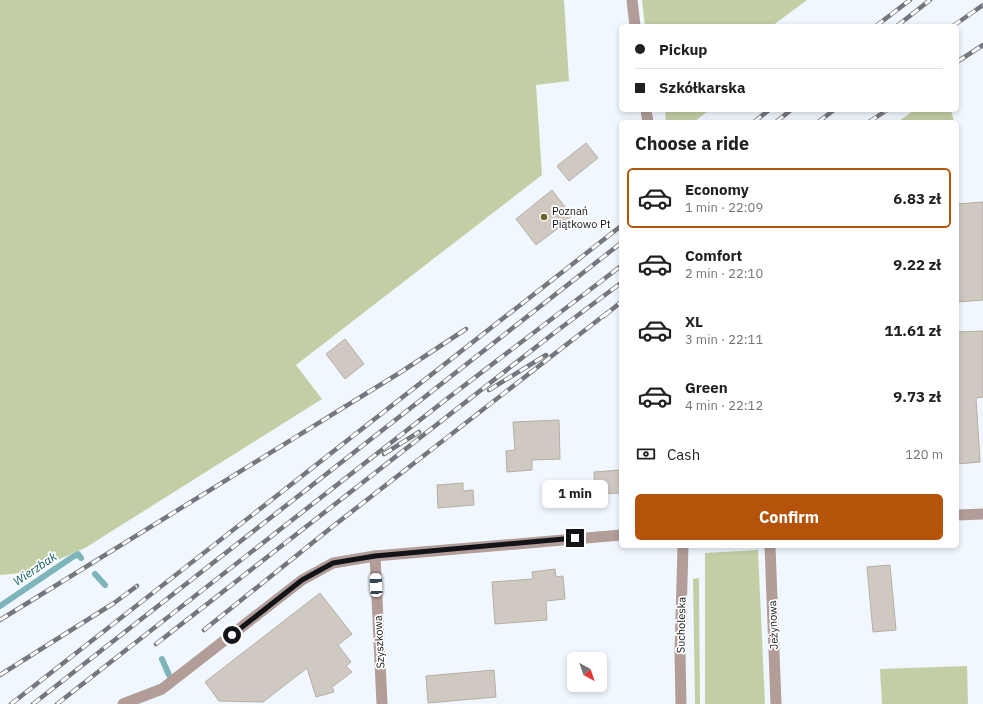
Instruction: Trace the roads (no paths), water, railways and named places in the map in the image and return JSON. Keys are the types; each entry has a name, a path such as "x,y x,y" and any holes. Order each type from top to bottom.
{"street":[{"path":"632,0 635,24"},
{"path":"959,515 983,514"},
{"path":"123,704 162,690 302,580 333,563 375,556 619,535"},
{"name":"Sucholeska","path":"681,704 680,653 683,548"},
{"name":"Jeżynowa","path":"770,548 776,704"},
{"name":"Szyszkowa","path":"375,556 382,704"}],"waterway":[{"name":"Wierzbak","path":"0,606 71,558 78,554 81,558"},
{"name":"Wierzbak","path":"95,574 105,585"},
{"name":"Wierzbak","path":"162,659 169,675"}],"railway":[{"path":"879,24 910,0"},
{"path":"900,24 930,0"},
{"path":"956,24 983,5"},
{"path":"959,61 983,45"},
{"path":"756,120 766,112"},
{"path":"778,120 788,112"},
{"path":"821,120 831,112"},
{"path":"872,120 884,112"},
{"path":"11,704 619,228"},
{"path":"33,704 619,245"},
{"path":"57,704 448,398 619,268"},
{"path":"156,644 554,333 619,284"},
{"path":"604,316 619,304"},
{"path":"204,630 332,527 607,313"},
{"path":"0,620 401,372 466,329"},
{"path":"489,390 546,355"},
{"path":"384,454 419,432"},
{"path":"0,675 114,603 137,586"}],"place":[{"name":"Poznań Piątkowo Pt","path":"544,217"}]}
